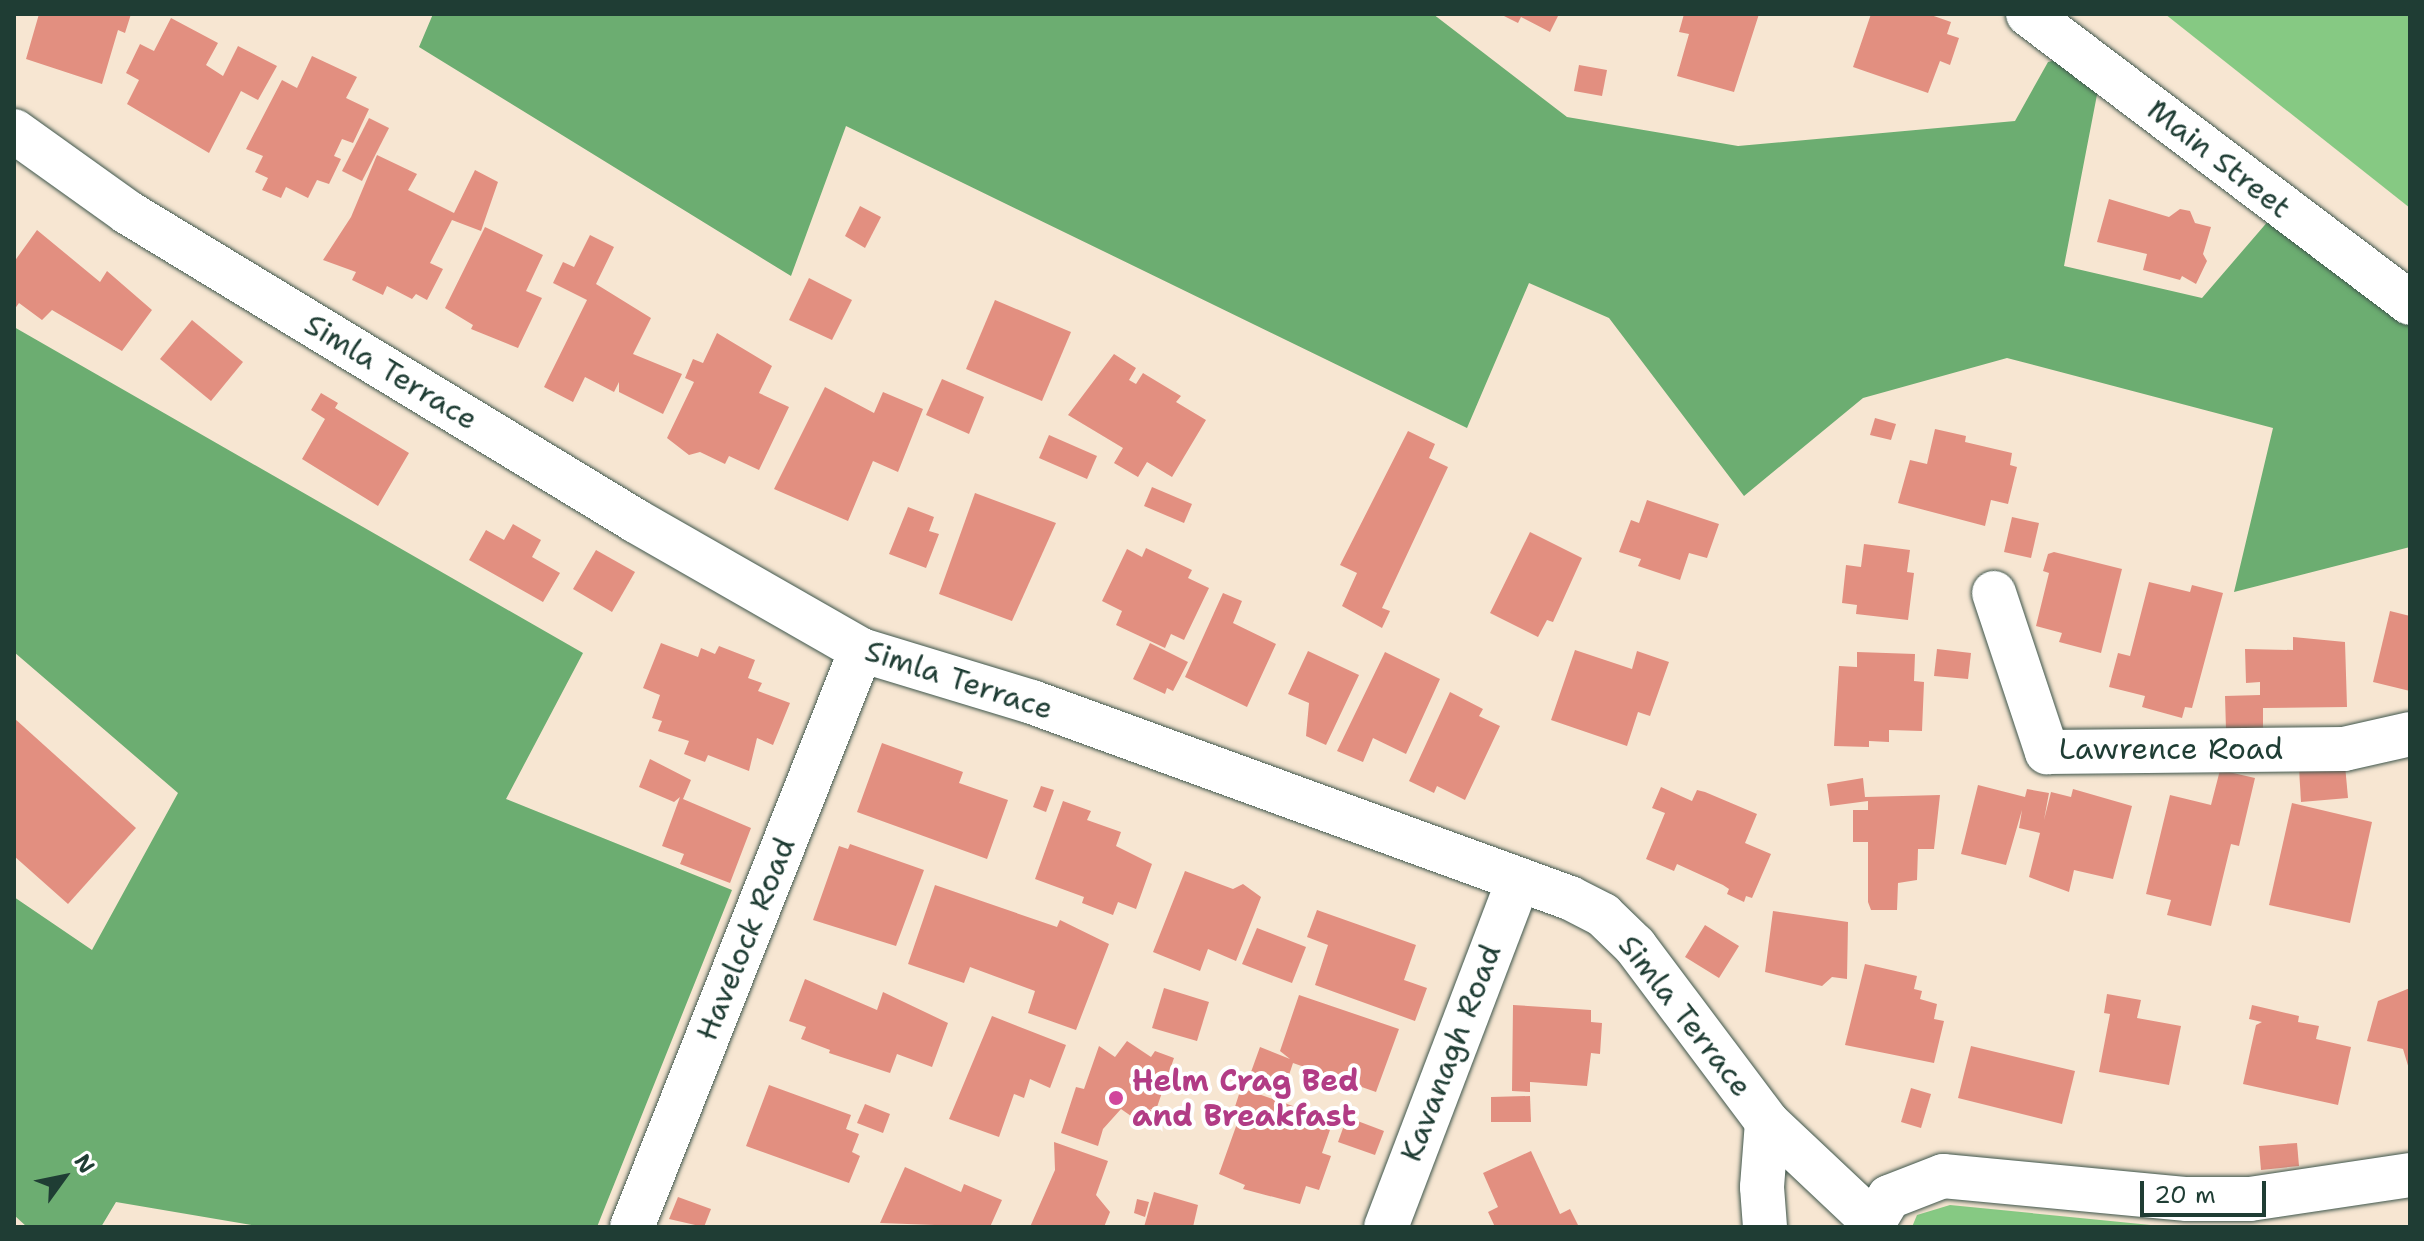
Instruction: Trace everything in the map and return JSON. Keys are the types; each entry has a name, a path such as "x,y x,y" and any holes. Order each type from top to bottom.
{"street":[{"name":"Main Street","path":"2028,14 2410,303"},
{"name":"Simla Terrace","path":"14,131 127,212 650,530 861,650 1046,707 1603,915 1635,946 1767,1122 1872,1224"},
{"name":"Lawrence Road","path":"1994,593 2047,752 2344,749 2410,734"},
{"name":"Havelock Road","path":"632,1227 861,650"},
{"name":"Kavanagh Road","path":"1386,1227 1518,881"},
{"path":"1765,1227 1762,1187 1767,1122"},
{"path":"1872,1224 1889,1197 1943,1176 2172,1198 2250,1199 2410,1175"}],"green space":[{"path":"433,14 1433,14 1567,117 1738,146 2015,121 2048,62 2106,48 2064,266 2202,298 2294,191 2410,279 2410,547 2234,592 2273,428 2007,358 1863,398 1744,496 1609,318 1529,283 1467,428 846,126 791,276 419,47"},
{"path":"2165,14 2410,14 2410,208"},
{"path":"14,327 583,653 506,799 732,890 597,1227 263,1227 116,1202 101,1227 27,1227 14,1215 14,897 92,950 178,793 14,652"},
{"path":"1950,1205 2171,1227 1912,1227 1917,1215"}],"building":[{"path":"39,14 131,14 125,33 118,30 102,84 26,59"},
{"path":"1500,14 1559,14 1550,32 1521,17 1518,23"},
{"path":"1684,14 1759,14 1734,92 1677,76 1689,34 1679,32"},
{"path":"1871,14 1928,14 1951,22 1947,34 1959,38 1950,65 1940,61 1928,93 1853,67"},
{"path":"171,18 218,43 206,65 223,76 238,46 277,66 258,100 241,91 209,153 127,104 139,80 126,73 140,44 154,51"},
{"path":"312,56 357,77 346,98 369,109 353,143 342,139 334,156 341,159 329,184 317,180 308,198 286,187 281,198 262,190 268,178 255,172 263,156 246,149 282,80 297,88"},
{"path":"1579,65 1607,70 1602,96 1574,91"},
{"path":"369,118 389,128 362,181 342,171"},
{"path":"377,155 417,174 408,190 454,213 475,170 498,182 481,231 452,220 430,263 443,269 427,300 416,294 412,299 387,286 383,295 352,280 356,272 323,260 351,217"},
{"path":"2109,199 2169,217 2180,209 2190,211 2195,223 2211,227 2203,254 2207,261 2196,284 2182,276 2180,280 2143,270 2147,254 2097,242"},
{"path":"860,206 881,217 865,248 845,236"},
{"path":"485,227 543,255 526,291 542,298 518,348 471,329 473,325 445,308"},
{"path":"37,230 100,282 107,271 152,310 122,351 52,310 42,320 19,303 14,310 14,262"},
{"path":"590,235 614,247 596,284 651,318 633,354 682,374 663,414 619,392 619,382 614,392 585,377 573,402 544,387 587,300 553,283 563,262 574,267"},
{"path":"809,278 852,300 832,340 789,320"},
{"path":"995,300 1071,332 1042,401 966,369"},
{"path":"192,320 243,362 211,401 160,359"},
{"path":"717,333 772,366 759,393 789,407 759,470 729,456 725,464 700,452 689,455 667,438 694,382 685,378 693,359 703,363"},
{"path":"1114,354 1136,368 1129,380 1136,384 1143,373 1181,396 1176,402 1206,420 1172,477 1147,462 1138,477 1114,463 1123,448 1068,415"},
{"path":"942,379 984,397 969,434 926,415"},
{"path":"825,387 874,413 883,392 923,409 898,472 873,461 848,521 774,489"},
{"path":"321,393 338,403 335,408 409,453 378,506 302,459 325,419 311,410"},
{"path":"1875,418 1896,424 1891,440 1870,435"},
{"path":"1935,429 1966,436 1965,442 2012,453 2010,465 2017,467 2008,504 1991,500 1985,526 1898,503 1910,460 1927,464"},
{"path":"1408,431 1435,444 1429,458 1448,467 1382,608 1390,611 1382,628 1342,606 1357,573 1340,565"},
{"path":"1049,435 1097,456 1087,479 1039,458"},
{"path":"1152,487 1192,504 1184,523 1144,506"},
{"path":"975,493 1056,523 1012,621 939,594"},
{"path":"1647,500 1719,524 1707,558 1689,553 1680,580 1638,566 1641,559 1619,552 1631,520 1639,523"},
{"path":"908,507 934,517 929,531 939,534 926,568 889,554"},
{"path":"2012,517 2039,523 2031,558 2004,552"},
{"path":"513,524 541,540 532,557 560,573 543,602 469,560 486,530 504,540"},
{"path":"1530,532 1582,558 1553,622 1547,620 1538,637 1490,613"},
{"path":"1864,544 1910,550 1907,572 1914,573 1908,620 1856,614 1857,605 1842,603 1846,565 1861,567"},
{"path":"1146,548 1192,570 1188,578 1209,588 1184,640 1171,634 1165,648 1116,625 1122,611 1102,601 1127,549 1142,557"},
{"path":"596,550 635,572 612,612 573,589"},
{"path":"2054,552 2122,569 2101,653 2059,642 2062,633 2036,626 2049,573 2043,571 2048,554"},
{"path":"2149,582 2190,592 2192,585 2223,593 2192,708 2185,707 2182,718 2142,707 2145,696 2109,687 2118,653 2130,656"},
{"path":"1223,593 1242,601 1233,623 1276,644 1247,707 1185,677"},
{"path":"2390,611 2410,616 2410,691 2373,682"},
{"path":"2293,637 2345,642 2347,707 2263,708 2263,730 2226,730 2225,696 2260,695 2260,682 2246,683 2245,649 2293,650"},
{"path":"661,643 698,657 701,648 715,654 719,646 755,660 748,678 762,683 758,691 790,703 773,745 757,738 749,771 708,755 705,762 684,754 689,741 658,731 662,721 652,718 660,695 643,688"},
{"path":"1150,643 1188,662 1173,691 1167,688 1165,694 1133,679"},
{"path":"1937,649 1971,653 1968,679 1934,676"},
{"path":"1575,650 1632,669 1637,651 1669,662 1650,716 1638,712 1627,746 1551,720"},
{"path":"1308,651 1359,675 1326,745 1306,736 1309,703 1288,694"},
{"path":"1385,652 1440,679 1406,754 1373,738 1363,762 1337,751"},
{"path":"1857,652 1915,654 1914,681 1924,682 1922,731 1889,730 1889,742 1869,741 1869,747 1834,746 1839,666 1857,667"},
{"path":"1450,692 1483,709 1479,716 1500,726 1465,800 1437,786 1434,793 1409,781"},
{"path":"14,718 136,828 68,904 14,856"},
{"path":"882,743 963,772 959,783 1008,800 987,859 857,812"},
{"path":"650,759 691,780 683,799 751,828 730,883 680,864 684,854 662,846 680,797 674,802 639,787"},
{"path":"2345,765 2348,798 2301,802 2299,768"},
{"path":"2220,770 2255,778 2239,846 2231,844 2211,926 2167,915 2171,900 2146,894 2170,795 2211,805"},
{"path":"1863,778 1865,797 1940,795 1934,849 1918,849 1917,880 1898,883 1897,910 1871,910 1868,902 1868,842 1853,842 1853,810 1868,810 1868,801 1830,806 1827,784"},
{"path":"1978,785 2025,797 2027,789 2049,793 2044,820 2051,792 2071,797 2073,789 2132,806 2113,879 2074,870 2069,892 2029,877 2040,833 2019,828 2022,810 2006,865 1961,854"},
{"path":"1041,786 1054,790 1046,812 1033,807"},
{"path":"1661,787 1692,801 1697,790 1705,792 1757,814 1745,843 1771,854 1752,898 1746,896 1744,902 1727,894 1729,889 1723,885 1677,864 1674,871 1646,859 1665,813 1652,808"},
{"path":"1063,801 1091,811 1087,820 1121,832 1116,846 1152,864 1136,909 1118,902 1113,915 1082,903 1084,897 1035,879"},
{"path":"2292,803 2372,822 2350,923 2269,905"},
{"path":"850,844 924,870 896,946 813,920 839,846 848,849"},
{"path":"1185,871 1233,889 1243,884 1261,897 1236,961 1208,949 1200,971 1153,952"},
{"path":"935,885 1057,927 1060,920 1109,944 1076,1030 1028,1013 1035,991 970,967 964,983 908,964"},
{"path":"1317,910 1416,945 1404,980 1427,988 1415,1021 1315,985 1328,945 1307,937"},
{"path":"1773,911 1848,922 1847,979 1832,977 1822,986 1765,972"},
{"path":"1705,925 1739,946 1719,978 1685,957"},
{"path":"1257,928 1306,947 1292,983 1242,964"},
{"path":"1865,964 1917,976 1914,989 1922,991 1920,999 1937,1004 1934,1019 1944,1021 1934,1063 1845,1045"},
{"path":"805,979 877,1010 883,992 948,1023 932,1067 897,1054 890,1073 829,1053 830,1050 801,1039 806,1027 789,1021"},
{"path":"1164,988 1209,1002 1197,1041 1152,1028"},
{"path":"2410,988 2409,1069 2403,1049 2367,1041 2378,1001"},
{"path":"2107,994 2141,1000 2137,1018 2181,1026 2169,1085 2099,1072 2110,1014 2104,1013"},
{"path":"1299,995 1399,1029 1376,1092 1293,1063 1286,1084 1251,1072 1260,1047 1290,1059 1280,1051"},
{"path":"1513,1005 1591,1010 1591,1022 1602,1023 1600,1054 1591,1053 1587,1086 1530,1082 1530,1092 1512,1091"},
{"path":"2252,1005 2299,1016 2298,1022 2319,1026 2316,1039 2351,1047 2338,1105 2243,1084 2256,1025 2262,1022 2249,1019"},
{"path":"992,1016 1066,1045 1050,1088 1030,1079 1024,1098 1014,1094 999,1137 949,1119"},
{"name":"Helm Crag Bed and Breakfast","path":"1127,1041 1151,1057 1155,1051 1174,1058 1157,1107 1141,1123 1121,1109 1103,1129 1098,1146 1061,1133 1076,1087 1084,1089 1099,1046 1115,1057"},
{"path":"1971,1046 2075,1071 2062,1124 1958,1098"},
{"path":"769,1085 851,1115 846,1129 859,1134 852,1152 860,1156 849,1183 746,1146"},
{"path":"1241,1088 1307,1111 1305,1117 1331,1127 1322,1153 1331,1156 1319,1190 1306,1186 1300,1204 1243,1189 1245,1185 1219,1174 1239,1118 1232,1116"},
{"path":"1911,1088 1931,1094 1921,1128 1901,1122"},
{"path":"1530,1096 1531,1122 1491,1122 1491,1097"},
{"path":"865,1104 890,1114 883,1133 857,1123"},
{"path":"1347,1117 1384,1131 1375,1155 1338,1142"},
{"path":"1054,1142 1108,1161 1096,1195 1110,1212 1104,1227 1030,1227 1055,1170"},
{"path":"2297,1143 2299,1166 2261,1170 2259,1146"},
{"path":"1531,1151 1560,1214 1570,1209 1579,1227 1495,1227 1488,1212 1498,1207 1483,1173"},
{"path":"905,1167 961,1192 964,1184 1002,1200 990,1227 880,1223"},
{"path":"1154,1192 1198,1205 1193,1227 1144,1227"},
{"path":"678,1197 711,1209 704,1227 669,1219"},
{"path":"1137,1199 1149,1202 1145,1217 1134,1213"}],"place":[{"name":"Helm Crag Bed and Breakfast","path":"1116,1098"}]}
